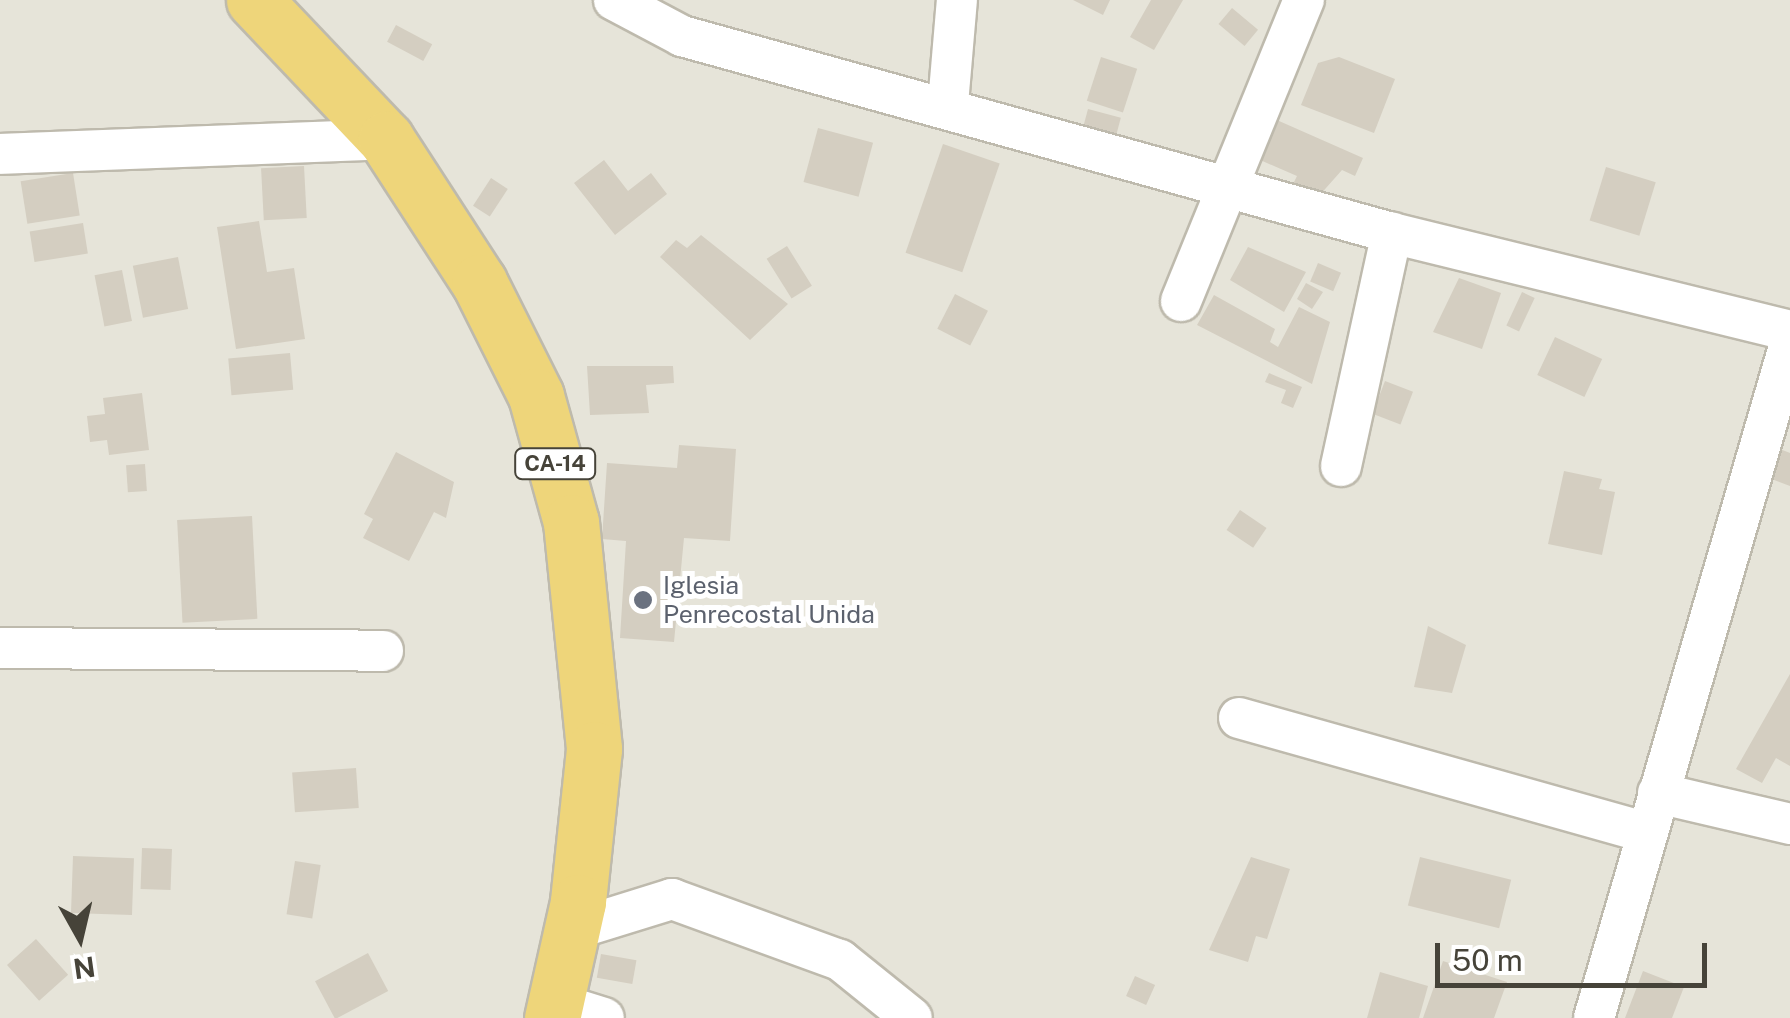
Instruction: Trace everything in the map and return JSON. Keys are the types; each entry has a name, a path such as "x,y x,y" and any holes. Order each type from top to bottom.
{"highway":[{"name":"CA-14","path":"254,0 386,140 479,282 536,396 571,522 594,749 572,930 571,1013"}],"street":[{"path":"614,0 682,36 1233,182 1392,233 1790,331"},
{"path":"948,104 957,0"},
{"path":"1181,301 1233,182 1304,0"},
{"path":"0,154 386,140"},
{"path":"1341,466 1392,233"},
{"path":"1594,1018 1644,832 1790,343"},
{"path":"0,648 383,651"},
{"path":"1239,718 1644,832"},
{"path":"1658,793 1790,824"},
{"path":"572,930 672,900 840,960 912,1018"}],"shaded area":[{"path":"0,0 1790,0 1790,1018 0,1018"}],"building":[{"path":"1073,0 1110,0 1103,15"},
{"path":"1151,0 1183,0 1154,50 1130,37"},
{"path":"1232,8 1258,30 1245,46 1219,24"},
{"path":"396,25 432,44 423,61 387,42"},
{"path":"1101,57 1137,69 1123,112 1087,101"},
{"path":"1339,57 1395,79 1374,133 1301,105 1318,63"},
{"path":"1088,109 1121,118 1115,138 1083,129"},
{"path":"1268,116 1363,158 1355,176 1342,170 1318,197 1292,186 1297,176 1251,156"},
{"path":"818,128 873,143 859,197 804,182"},
{"path":"943,144 1000,164 962,272 906,253"},
{"path":"604,160 628,191 651,173 667,194 615,235 574,183"},
{"path":"304,166 307,218 264,220 261,168"},
{"path":"1606,167 1656,182 1639,236 1590,221"},
{"path":"73,173 80,215 27,224 21,181"},
{"path":"491,178 508,189 490,217 473,206"},
{"path":"259,221 267,272 294,268 305,339 236,349 217,227"},
{"path":"83,223 88,254 35,262 30,231"},
{"path":"701,235 788,304 750,340 660,257 676,240 687,248"},
{"path":"787,246 812,286 792,299 767,259"},
{"path":"1248,247 1306,272 1284,312 1230,280"},
{"path":"178,257 188,309 143,318 133,266"},
{"path":"1318,263 1341,273 1333,291 1310,281"},
{"path":"122,270 132,321 104,326 95,275"},
{"path":"1459,278 1501,293 1482,349 1433,332"},
{"path":"1306,283 1323,292 1312,309 1297,299"},
{"path":"1522,292 1535,298 1519,331 1506,326"},
{"path":"955,294 988,311 970,346 937,329"},
{"path":"1214,295 1275,329 1270,342 1278,347 1299,307 1330,322 1312,384 1197,325"},
{"path":"1555,337 1602,359 1584,397 1537,375"},
{"path":"290,353 293,390 231,395 228,358"},
{"path":"587,366 673,366 674,383 646,385 649,413 590,415"},
{"path":"1269,373 1302,387 1293,408 1281,403 1286,390 1265,382"},
{"path":"1385,381 1413,392 1400,424 1372,414"},
{"path":"142,393 149,450 109,455 107,440 90,442 87,416 105,414 103,398"},
{"path":"1767,444 1790,453 1790,486 1756,473"},
{"path":"679,445 736,449 730,541 684,538 674,642 620,638 626,541 602,539 607,463 677,468"},
{"path":"396,452 454,482 446,518 434,512 409,561 363,538 373,519 364,514"},
{"path":"145,464 147,491 128,492 126,465"},
{"path":"1564,471 1602,479 1599,489 1615,492 1602,555 1548,544"},
{"path":"1240,510 1267,528 1253,548 1227,530"},
{"path":"252,516 257,619 182,623 177,520"},
{"path":"1428,626 1466,645 1452,693 1414,687"},
{"path":"1790,674 1790,766 1776,758 1762,783 1736,769"},
{"path":"356,768 359,808 295,812 292,772"},
{"path":"142,848 172,849 171,890 141,889"},
{"path":"73,856 134,858 132,915 71,913"},
{"path":"1251,857 1290,869 1267,939 1256,936 1248,962 1209,950"},
{"path":"1420,857 1511,880 1499,928 1408,906"},
{"path":"295,861 321,865 312,918 287,914"},
{"path":"36,939 68,975 39,1001 7,965"},
{"path":"368,953 388,991 335,1018 315,981"},
{"path":"601,954 636,960 632,984 597,978"},
{"path":"1443,961 1507,982 1494,1018 1423,1018"},
{"path":"1643,971 1684,987 1672,1018 1625,1018"},
{"path":"1380,972 1428,986 1419,1018 1367,1018"},
{"path":"1135,976 1155,985 1146,1005 1126,996"}],"place":[{"name":"Iglesia Penrecostal Unida","path":"643,600"}]}
